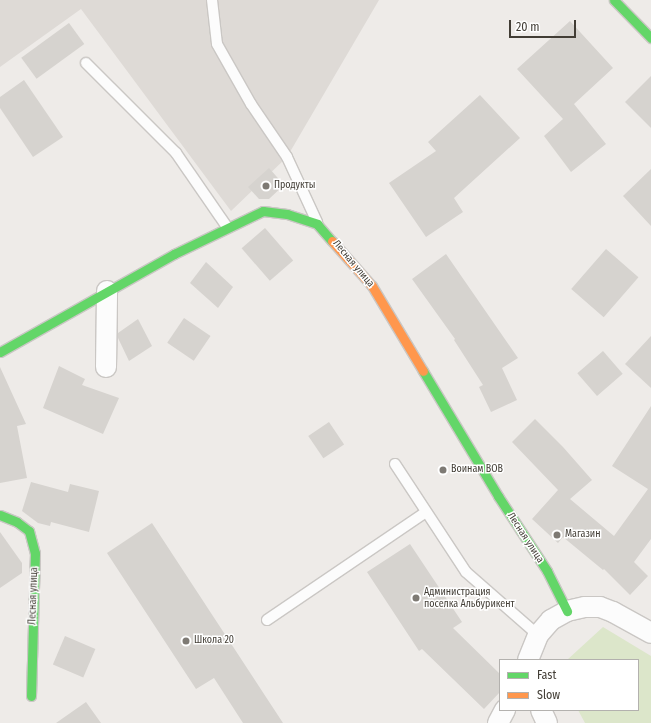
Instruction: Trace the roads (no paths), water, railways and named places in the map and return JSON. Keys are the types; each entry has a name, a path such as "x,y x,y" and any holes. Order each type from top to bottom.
{"street":[{"path":"614,0 651,38"},
{"name":"Лесная улица","path":"0,352 107,291 227,227 263,211 287,214 317,224 372,286 498,496 547,571 567,611"},
{"path":"106,367 107,291"},
{"name":"Лесная улица","path":"0,515 17,522 29,531 35,553 31,696"},
{"path":"528,659 538,635 551,620 567,611 586,607 600,607 614,612 651,633"},
{"path":"498,723 504,711"},
{"path":"541,711 547,723"}],"lane":[{"path":"212,0 217,44 251,104 287,156 317,224"},
{"path":"86,63 176,153 227,227"},
{"path":"395,464 466,572 538,635"},
{"path":"267,620 426,512"}],"place":[{"name":"Продукты","path":"266,186"},
{"name":"Воинам ВОВ","path":"443,470"},
{"name":"Магазин","path":"557,535"},
{"name":"Администрация поселка Альбурикент","path":"416,598"},
{"name":"Школа 20","path":"186,641"}]}
